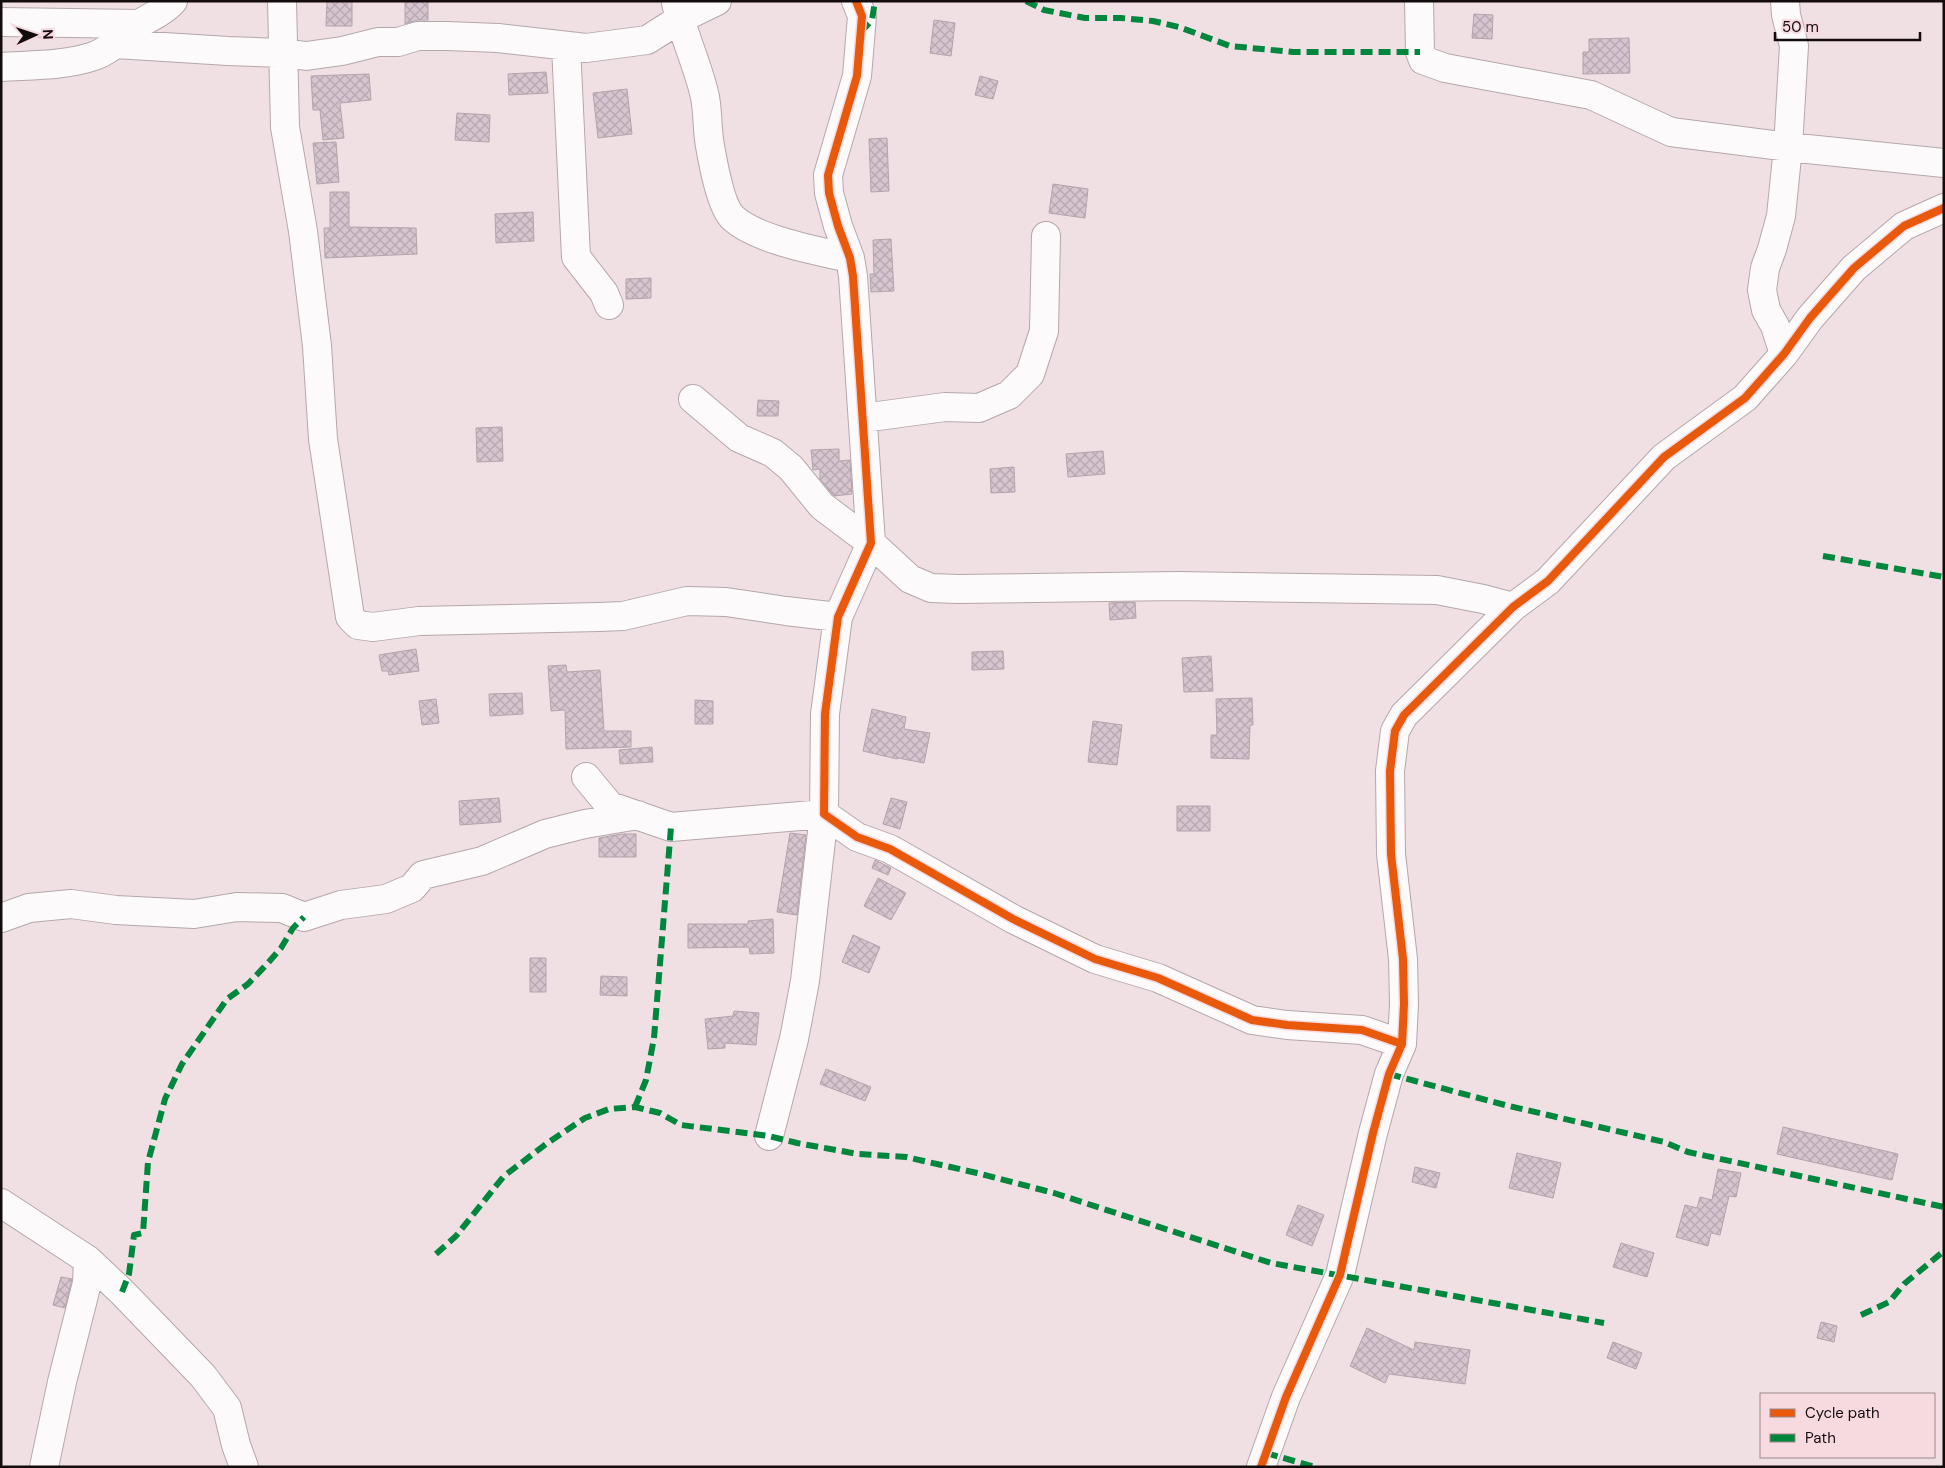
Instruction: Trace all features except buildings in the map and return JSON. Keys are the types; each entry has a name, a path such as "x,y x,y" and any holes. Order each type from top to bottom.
{"street":[{"path":"1,67 72,62 94,56 116,44 140,24 163,12 173,1"},
{"path":"282,1 285,127 303,231 317,346 323,439 350,618 358,626 373,627 419,621 623,616 687,601 726,602 838,617"},
{"path":"116,44 284,53 306,56 342,52 378,42 398,42 418,36 498,38 586,48 647,40 678,10 717,1"},
{"path":"768,1136 794,1039 805,981 824,814 825,714 838,617 871,543 850,258 838,226 829,193 828,175 857,76 862,16 856,1"},
{"path":"1419,1 1420,52 1423,60 1445,68 1590,95 1671,132 1788,147 1944,163"},
{"path":"1784,354 1775,326 1766,310 1762,290 1765,268 1780,216 1788,147 1794,46 1786,15 1785,1"},
{"path":"678,10 705,97 709,145 720,191 732,217 754,231 797,245 850,258"},
{"path":"1,22 140,24"},
{"path":"566,46 576,257 604,293 609,305"},
{"path":"1261,1467 1286,1398 1340,1274 1372,1132 1389,1074 1402,1044 1404,1004 1403,959 1391,854 1390,771 1395,731 1404,715 1421,696 1513,607 1548,581 1664,458 1745,398 1784,354 1810,318 1854,268 1904,226 1944,208"},
{"path":"863,418 945,407 979,408 1009,395 1030,374 1044,331 1046,236"},
{"path":"693,400 739,438 779,458 791,468 822,506 871,543 910,580 931,588 1177,586 1437,590 1483,598 1513,607"},
{"path":"586,777 610,806 671,827 824,814 857,837 890,849 1013,919 1096,959 1158,978 1252,1020 1287,1025 1362,1030 1402,1044"},
{"path":"1,918 30,908 71,904 116,910 194,914 237,907 282,908 304,917 341,905 386,899 412,888 423,875 482,861 545,834 585,824 638,816"},
{"path":"1,1203 88,1260 122,1292 203,1376 220,1396 227,1408 236,1445 244,1467"},
{"path":"44,1467 62,1382 87,1283 88,1260"}],"marked path":[{"path":"861,32 872,20 875,1"},
{"path":"1026,1 1044,10 1085,18 1121,18 1153,21 1179,27 1230,46 1293,52 1420,52"},
{"path":"1823,556 1944,577"},
{"path":"635,1107 646,1080 654,1038 671,827"},
{"path":"122,1292 129,1274 134,1235 143,1233 148,1162 165,1099 182,1064 227,999 248,984 267,964 281,948 293,928 304,917"},
{"path":"1389,1074 1505,1105 1664,1142 1688,1152 1944,1207"},
{"path":"436,1254 456,1236 504,1176 546,1144 585,1118 609,1109 635,1107 660,1113 681,1125 769,1136 858,1154 906,1157 977,1173 1054,1193 1271,1263 1604,1323"},
{"path":"1861,1315 1889,1302 1904,1284 1944,1251"},
{"path":"1266,1453 1315,1467"}],"cycle path":[{"path":"856,1 862,16 857,76 828,175 829,193 838,226 850,258 853,276 871,543 838,617 825,714 824,814 857,837 890,849 1013,919 1095,959 1158,978 1252,1020 1287,1025 1362,1030 1402,1044"},
{"path":"1261,1467 1286,1397 1340,1275 1373,1133 1389,1074 1402,1044 1404,1004 1403,959 1391,854 1390,771 1395,731 1404,715 1513,607 1548,581 1664,457 1745,398 1784,354 1810,318 1854,268 1904,226 1944,208"}]}
